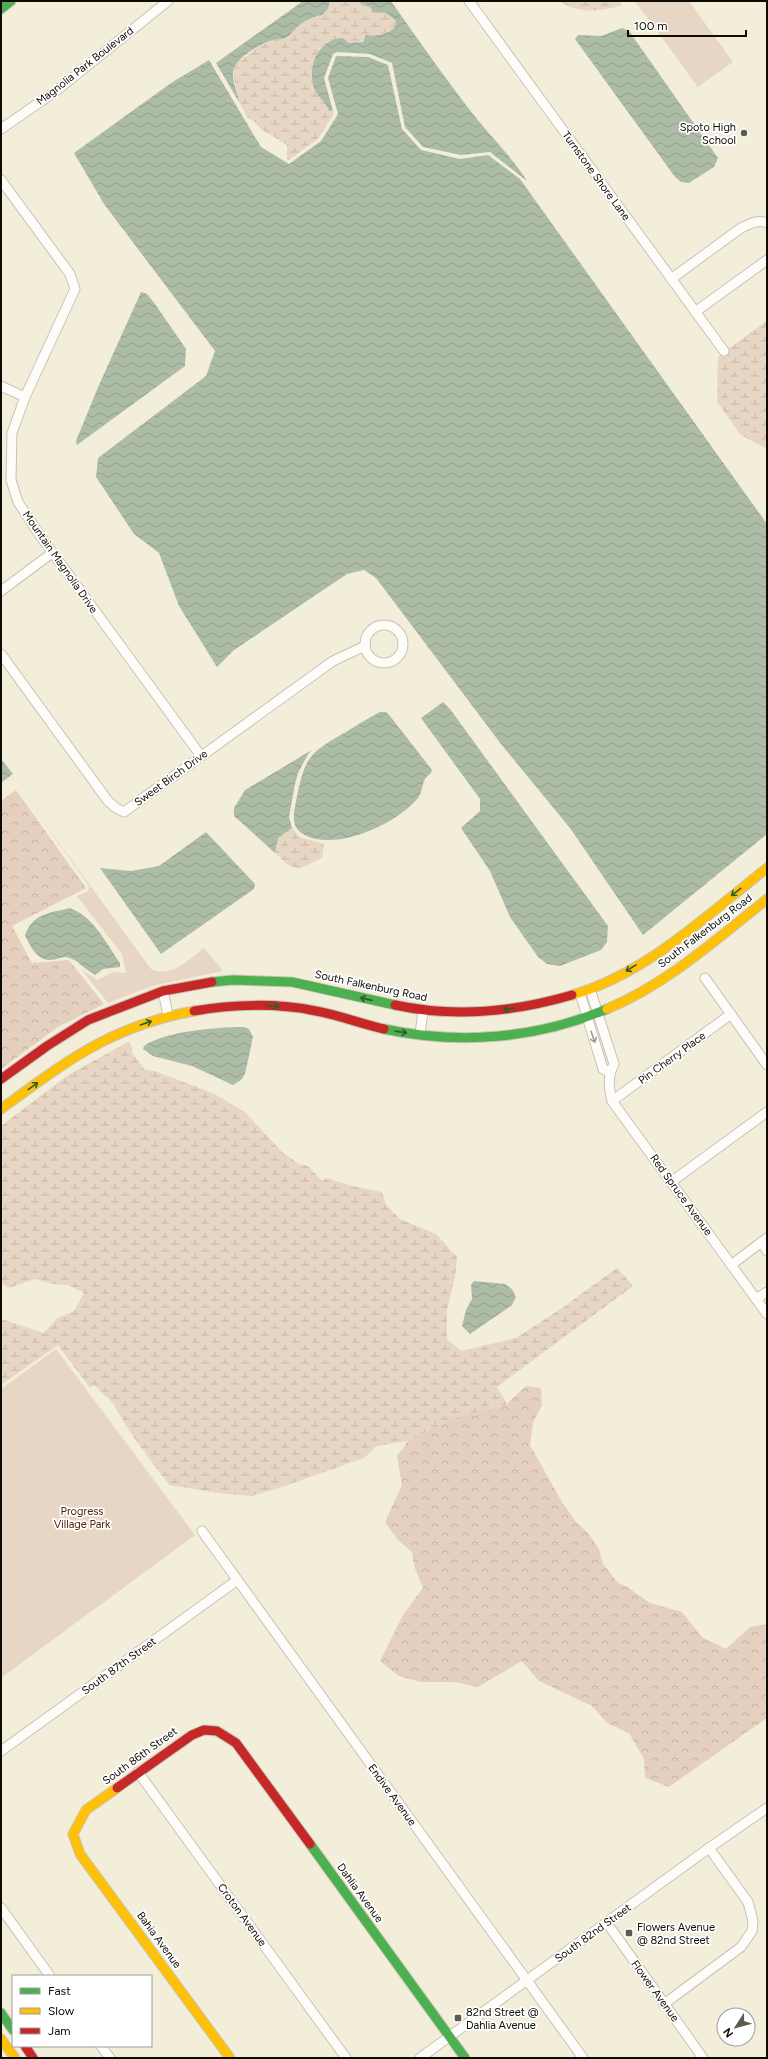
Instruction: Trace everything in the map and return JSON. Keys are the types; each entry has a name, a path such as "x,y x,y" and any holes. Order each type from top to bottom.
{"main road":[{"path":"1,9 11,1"},
{"name":"South Falkenburg Road","path":"1,1079 47,1046 88,1020 162,991 191,985 233,980 292,982 423,1011 477,1013 539,1005 580,993 618,977 667,946 767,868"},
{"name":"South Falkenburg Road","path":"1,1109 63,1064 113,1035 168,1015 219,1007 263,1005 321,1011 384,1029 420,1034 474,1038 540,1031 621,1003 676,969 767,899"},
{"name":"South 86th Street","path":"73,1834 86,1810 180,1741 204,1730 217,1731 236,1743"},
{"name":"Dahlia Avenue","path":"236,1743 465,2058"},
{"name":"Bahia Avenue","path":"73,1834 80,1854 230,2058"},
{"path":"1,2013 12,2030"},
{"path":"1,2040 15,2058"},
{"path":"26,2047 33,2058"}],"street":[{"name":"Magnolia Park Boulevard","path":"1,129 62,86 168,1"},
{"name":"Turnstone Shore Lane","path":"469,1 724,351"},
{"name":"Mountain Magnolia Drive","path":"1,180 70,274 75,289 25,396 12,433 11,480 18,502 52,553 201,756"},
{"path":"671,279 741,228 758,222 767,223"},
{"path":"695,312 767,260"},
{"path":"1,386 25,396"},
{"path":"1,591 52,553"},
{"path":"384,624 396,629 403,640 403,646 398,657 387,662 376,660 367,652 366,646 366,640 372,629 384,624"},
{"name":"Sweet Birch Drive","path":"1,654 108,801 116,808 124,812 333,661 366,646"},
{"path":"705,978 767,1065"},
{"name":"Red Spruce Avenue","path":"590,989 614,1064 610,1072 608,1086 612,1102 767,1314"},
{"path":"162,991 168,1015"},
{"path":"580,993 603,1069 610,1072"},
{"path":"420,1034 423,1011"},
{"name":"Pin Cherry Place","path":"612,1102 731,1014"},
{"path":"599,1054 610,1050"},
{"path":"671,1182 767,1112"},
{"path":"731,1265 764,1240 767,1251"},
{"path":"756,1299 767,1292"},
{"name":"Endive Avenue","path":"202,1531 236,1581 583,2058"},
{"name":"South 87th Street","path":"1,1751 236,1581"},
{"name":"Croton Avenue","path":"138,1772 346,2058"},
{"name":"South 82nd Street","path":"420,2058 709,1848 767,1808"},
{"path":"664,2004 741,1947 752,1930 753,1921 748,1902 709,1848"},
{"path":"1,1908 49,1975"},
{"name":"Flower Avenue","path":"606,1923 703,2058"},
{"path":"1,2040 12,2032"},
{"path":"102,2047 110,2058"}],"green space":[{"path":"330,1 361,1 361,3 370,7 373,12 386,13 396,21 395,25 390,31 358,42 349,43 343,38 319,48 319,96 327,103 329,111 333,111 334,114 318,139 289,160 287,159 287,145 261,129 255,122 248,118 239,102 233,73 236,64 258,47 274,40 282,40 289,37 293,30 314,16 322,15 328,9"},
{"path":"559,1 619,1 622,5 598,10 582,10"},
{"path":"635,1 689,1 733,62 698,87"},
{"path":"767,322 767,449 741,435 717,402 718,357"},
{"path":"16,790 86,888 12,926 32,963 69,960 104,1004 58,1027 1,1069 1,801"},
{"path":"32,806 151,969 158,971 173,970 204,948 223,971 152,986 108,1003 81,969 97,980 113,972 126,973 122,954 77,896 88,891 89,886"},
{"path":"292,828 300,837 324,844 322,858 299,869 288,865 275,853 277,838"},
{"path":"130,1041 133,1054 145,1070 155,1071 215,1094 246,1113 282,1152 299,1164 308,1166 322,1181 327,1178 352,1186 382,1192 386,1205 400,1219 436,1234 457,1257 455,1277 447,1310 447,1339 461,1351 516,1338 562,1308 617,1268 633,1286 497,1387 507,1404 454,1418 408,1441 377,1446 364,1458 279,1488 251,1496 219,1493 169,1485 132,1435 112,1402 94,1385 90,1388 58,1345 1,1385 1,1319 44,1333 57,1318 74,1311 84,1293 68,1285 52,1284 35,1279 9,1288 1,1282 1,1126 68,1075"},
{"name":"Progress Village Park","path":"56,1349 195,1535 1,1678 1,1389"},
{"path":"526,1386 541,1388 542,1405 533,1423 530,1445 562,1502 576,1522 588,1533 599,1549 603,1564 618,1583 627,1587 650,1603 682,1612 702,1637 726,1649 750,1627 767,1624 767,1718 669,1787 645,1778 644,1759 629,1733 607,1723 592,1706 539,1681 522,1661 478,1687 455,1682 421,1682 399,1676 380,1661 403,1615 423,1588 414,1566 412,1552 397,1539 385,1522 402,1485 397,1456 408,1441 423,1432 454,1418 507,1404"}],"water":[{"path":"303,1 330,1 328,9 322,15 311,18 296,28 289,36 285,38 273,40 255,48 238,62 233,72 233,76 239,102 216,63"},
{"path":"361,1 391,1 458,94 527,181 490,152 461,155 423,147 405,127 392,63 370,54 337,52 333,54 324,78 333,111 329,111 326,104 315,91 312,80 312,71 316,55 321,48 327,43 343,38 349,43 363,42 366,35 385,34 393,29 395,25 396,21 386,13 373,12 370,7 360,3"},
{"path":"622,28 629,31 718,158 714,167 689,183 681,182 675,177 575,39 578,35 601,36"},
{"path":"336,56 368,57 388,65 402,129 421,150 460,159 488,155 520,179 767,524 767,834 643,935 570,828 501,744 376,578 364,570 347,574 234,650 217,667 179,606 159,553 134,534 96,477 98,458 206,376 215,351 104,204 74,153 171,83 209,60 261,147 289,164 321,141 338,114 328,78"},
{"path":"141,292 147,294 155,304 186,349 185,366 77,445 76,441 99,385"},
{"path":"443,702 450,709 608,926 607,942 601,950 560,966 547,964 538,957 510,917 490,871 461,828 480,811 480,799 421,718"},
{"path":"380,712 386,712 390,716 432,770 425,779 418,798 396,817 381,826 364,833 347,838 331,840 316,839 303,834 296,827 294,815 305,766 315,752 323,746"},
{"path":"312,750 308,754 298,773 295,784 289,817 292,828 278,838 275,853 234,816 234,808 245,790"},
{"path":"1,759 13,774 1,783"},
{"path":"206,832 255,884 254,889 161,954 100,868 131,871 159,866"},
{"path":"70,908 86,918 99,931 120,963 120,967 103,969 95,975 70,958 62,957 46,960 34,952 25,935 28,928 37,918 43,915"},
{"path":"244,1027 249,1029 253,1037 245,1074 241,1080 233,1085 192,1066 153,1056 143,1049 144,1046 153,1041 178,1033 207,1029"},
{"path":"474,1281 505,1284 512,1289 516,1297 512,1305 470,1334 462,1326 466,1310 472,1299 471,1285"}],"traffic: fast":[{"path":"1,9 11,1"},
{"path":"212,982 233,980 292,982 395,1005"},
{"path":"384,1029 440,1037 469,1038 497,1036 525,1033 553,1027 607,1009"},
{"path":"310,1844 465,2058"},
{"path":"1,2013 12,2029"}],"traffic: slow":[{"path":"572,995 625,973 650,958 675,941 767,868"},
{"path":"607,1009 629,999 671,974 691,960 767,899"},
{"path":"1,1109 69,1061 114,1036 138,1026 194,1011"},
{"path":"117,1788 86,1810 73,1834 80,1854 230,2058"},
{"path":"1,2039 15,2058"}],"traffic: jam":[{"path":"1,1079 47,1046 88,1020 163,991 212,982"},
{"path":"395,1005 440,1011 484,1011 528,1006 572,995"},
{"path":"194,1011 255,1005 301,1008 342,1017 384,1029"},
{"path":"117,1788 192,1735 204,1730 217,1731 236,1743 310,1844"},
{"path":"26,2047 33,2058"}],"place":[{"name":"Spoto High School","path":"744,133"},
{"name":"Flowers Avenue @ 82nd Street","path":"629,1933"},
{"name":"82nd Street @ Dahlia Avenue","path":"458,2018"}]}
